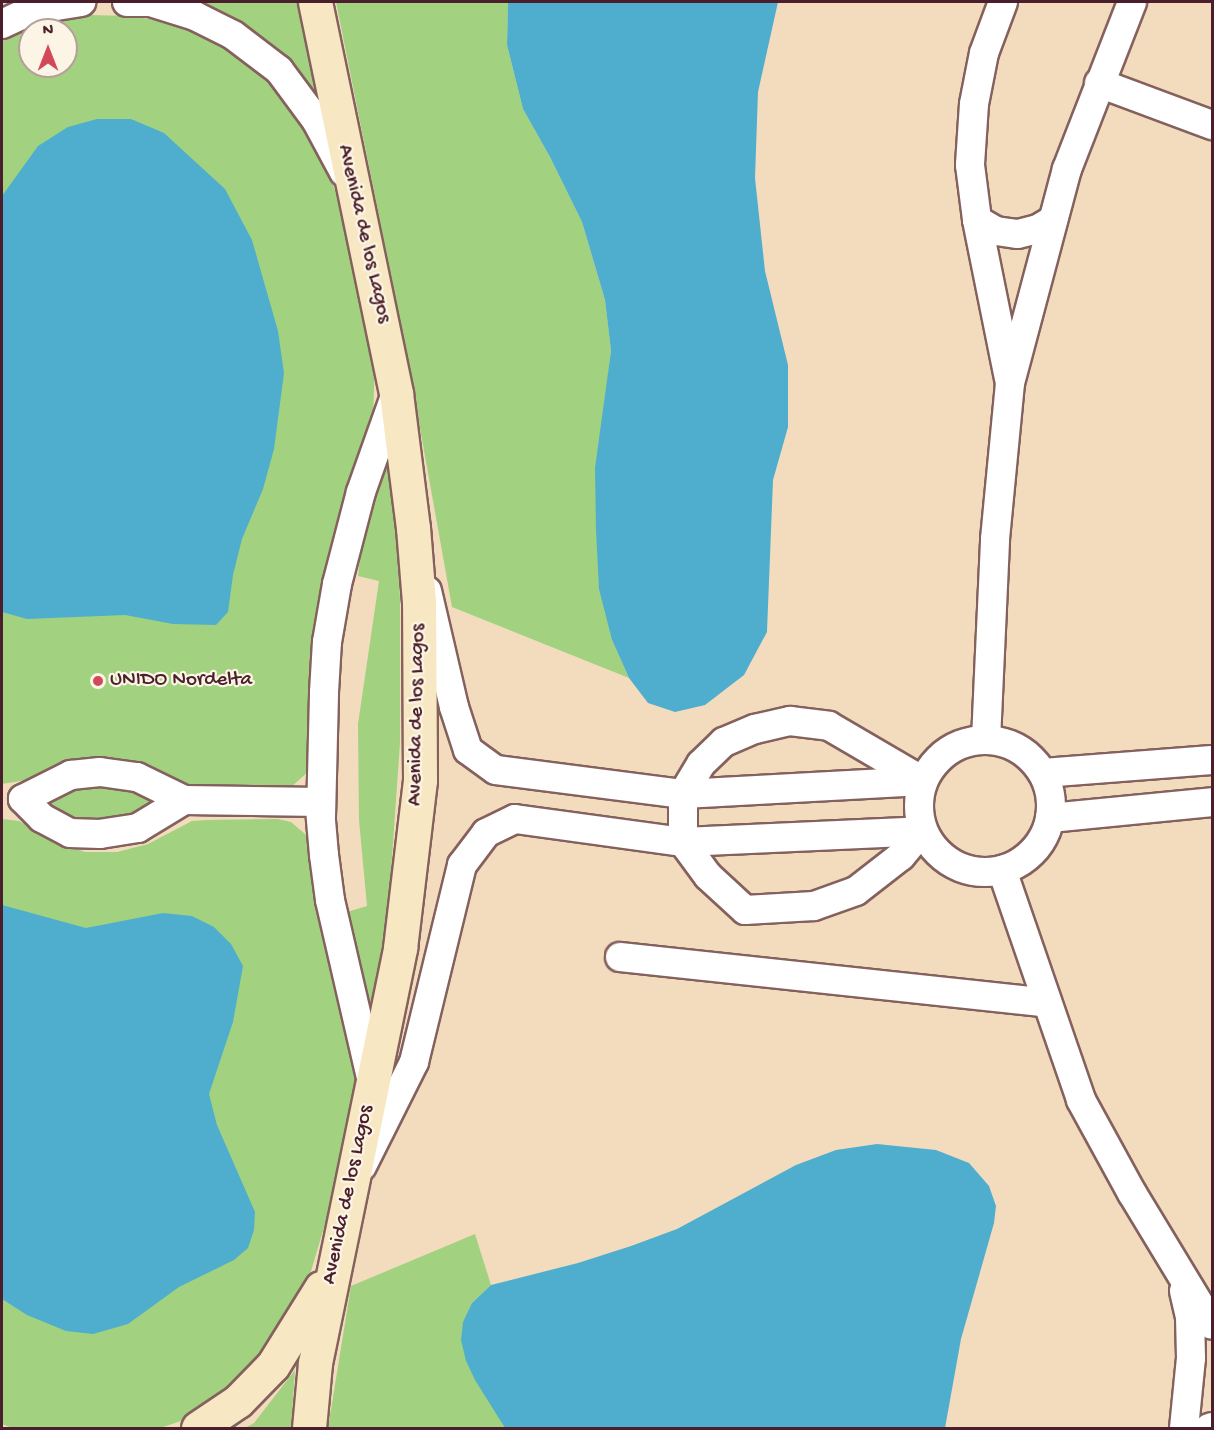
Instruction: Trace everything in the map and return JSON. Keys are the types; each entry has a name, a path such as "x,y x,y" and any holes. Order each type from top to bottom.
{"street":[{"path":"2,24 32,10 81,2"},
{"path":"127,2 150,2 195,16 233,35 279,70 316,120 351,185"},
{"name":"Avenida de los Lagos","path":"309,1428 315,1364 333,1268 353,1184 400,948 420,780 419,602 413,528 396,393 379,302 351,185 315,2"},
{"path":"1003,2 984,53 974,104 970,165 977,220 1010,383"},
{"path":"986,740 995,538 1010,383 1067,169 1132,2"},
{"path":"1099,83 1212,125"},
{"path":"977,220 996,231 1018,234 1038,229 1053,220"},
{"path":"373,1084 330,900 321,802 324,692 327,642 338,584 361,492 396,393"},
{"path":"413,528 454,708 468,750 496,770 683,794 923,781"},
{"path":"922,831 901,856 856,891 814,906 745,910 708,876 683,842 683,794 701,764 724,742 755,729 790,721 829,726 923,781"},
{"path":"1000,741 1024,752 1042,773 1052,802 1050,818 1044,836 1033,851 1019,863 1002,870 982,873 955,865 932,847 922,831 918,812 919,793 923,781 936,761 950,749 968,742 1000,741"},
{"path":"1042,773 1212,760"},
{"path":"12,799 71,775 100,772 137,777 184,800 321,802"},
{"path":"12,799 70,832 100,834 138,828 184,800"},
{"path":"1050,818 1212,802"},
{"path":"353,1184 414,1062 462,865 486,832 515,819 683,842 922,831"},
{"path":"1002,870 1081,1100 1181,1277 1212,1325"},
{"path":"620,957 1047,1003"},
{"path":"198,1428 238,1401 273,1365 333,1268"},
{"path":"1181,1277 1190,1317 1191,1358 1184,1428"}],"green space":[{"path":"198,2 301,2 317,92 309,89 292,62 238,19"},
{"path":"336,2 508,2 507,45 523,109 582,222 605,300 611,351 605,401 612,640 629,678 452,607 408,361"},
{"path":"90,15 131,16 173,23 214,38 274,80 320,144 336,194 375,356 373,422 310,770 290,788 208,789 171,780 66,769 2,784 2,39 18,32 18,78 78,78 76,18"},
{"path":"387,463 397,543 400,599 400,743 387,929 374,1016 360,971 347,912 367,906 359,820 358,724 379,581 358,576 362,540"},
{"path":"116,784 151,797 154,804 151,811 99,823 65,818 51,808 48,802 58,791"},
{"path":"2,819 19,821 55,841 85,852 117,852 148,844 192,821 208,820 278,819 291,822 312,840 359,1080 352,1133 306,1288 279,1341 202,1414 160,1428 12,1428 2,1424"},
{"path":"475,1234 491,1285 472,1303 466,1361 505,1428 328,1428 351,1286"},
{"path":"295,1370 291,1428 245,1428 254,1423"}],"water":[{"path":"508,2 778,2 758,92 755,178 765,271 788,365 788,427 773,480 767,632 744,675 705,705 675,712 648,703 629,678 612,640 599,589 596,531 595,468 611,351 605,300 582,222 523,109 507,45"},
{"path":"97,119 131,119 164,133 225,189 252,240 278,331 284,373 274,449 263,489 242,539 233,575 228,612 216,625 173,624 125,615 27,619 2,612 2,196 38,146 68,127"},
{"path":"2,905 86,928 163,913 192,916 214,927 231,944 243,966 233,1022 209,1094 217,1125 255,1212 254,1230 248,1248 234,1260 179,1287 128,1324 93,1334 66,1331 27,1315 2,1299"},
{"path":"877,1144 936,1150 969,1163 989,1186 996,1206 994,1223 961,1339 945,1428 505,1428 475,1380 466,1361 461,1340 463,1322 472,1303 491,1285 578,1263 631,1246 677,1229 796,1165 836,1150"}],"place":[{"name":"UNIDO Nordelta","path":"98,681"}]}
